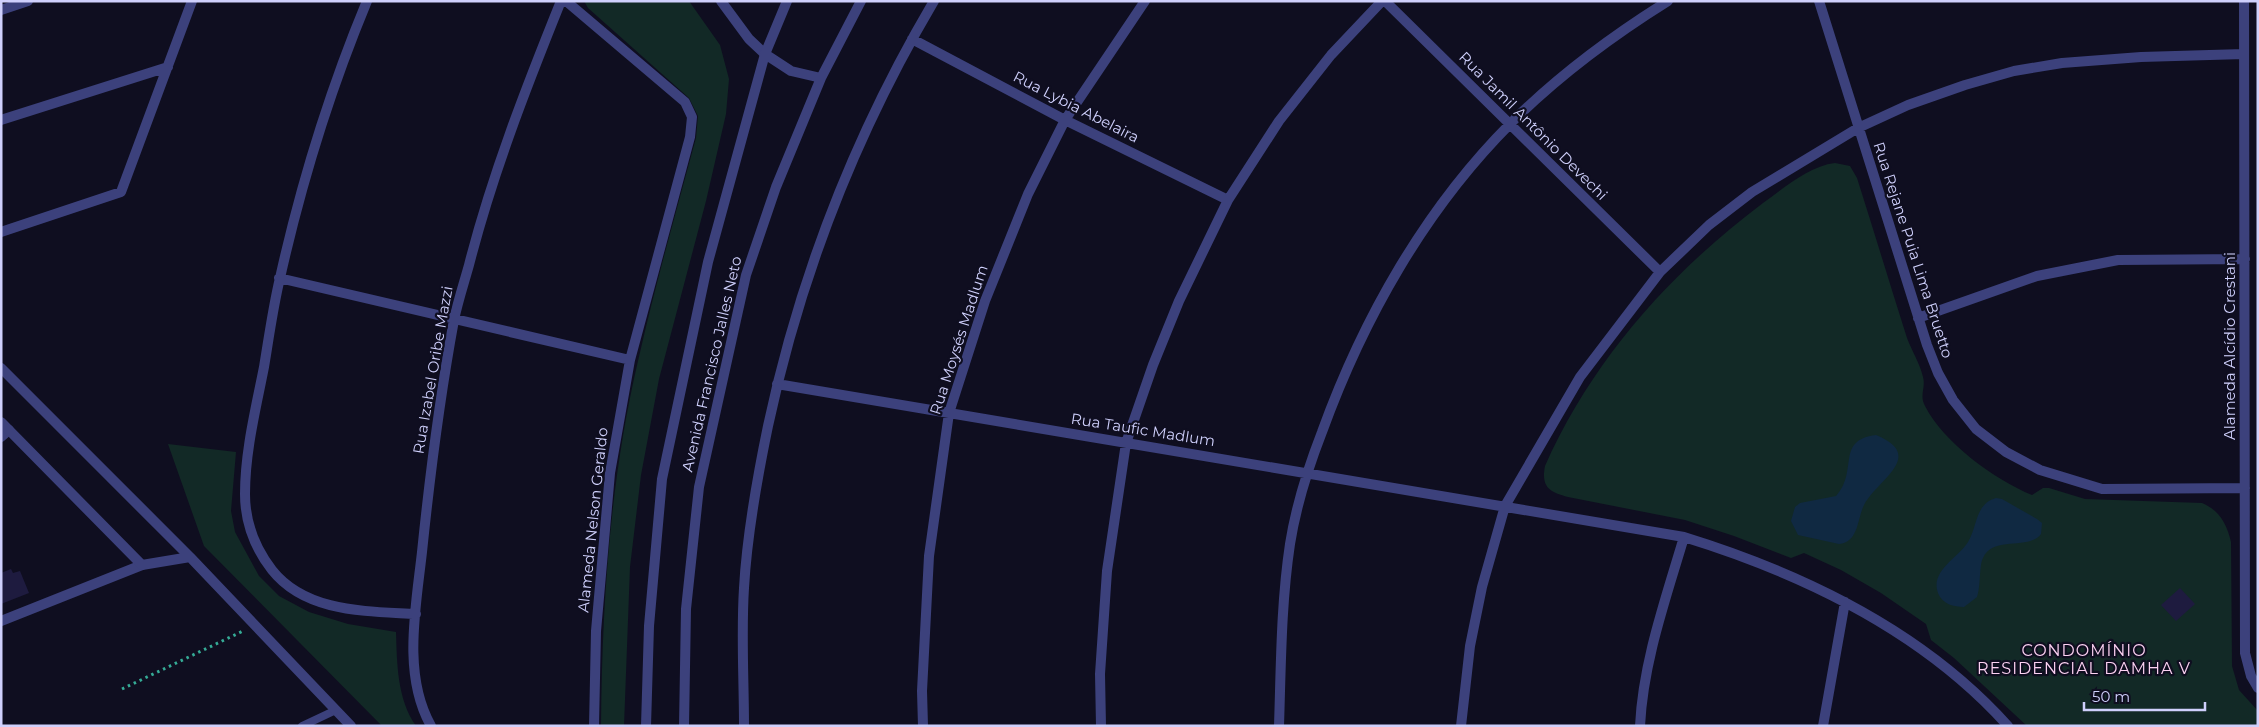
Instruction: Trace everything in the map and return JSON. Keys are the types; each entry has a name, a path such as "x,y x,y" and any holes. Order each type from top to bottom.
{"street":[{"path":"1,10 28,1"},
{"path":"1,232 121,192 192,1"},
{"path":"368,1 347,50 304,182 279,278 247,457 245,495 249,525 254,541 273,572 289,587 317,601 354,610 416,614"},
{"name":"Rua Izabel Oribe Mazzi","path":"431,726 417,696 414,675 416,614 431,468 455,318 482,214 521,99 561,1"},
{"name":"Alameda Nelson Geraldo","path":"566,1 685,102 692,117 690,137 630,360 610,473 596,631 594,726"},
{"path":"721,1 749,39 765,54 791,71 821,78"},
{"name":"Avenida Francisco Jalles Neto","path":"646,726 649,626 662,479 708,262 765,54 787,1"},
{"name":"Avenida Francisco Jalles Neto","path":"684,726 686,609 699,487 746,275 776,187 821,78 861,1"},
{"path":"744,726 744,588 756,483 777,384 806,281 836,199 912,39 934,1"},
{"name":"Rua Moysés Madlum","path":"923,726 922,691 929,556 949,413 985,301 1028,194 1065,120 1145,1"},
{"path":"1101,726 1100,674 1108,571 1126,443 1179,300 1228,200 1279,121 1331,55 1384,1"},
{"name":"Rua Jamil Antônio Devechi","path":"1384,1 1660,272"},
{"path":"1279,726 1282,632 1290,544 1307,473 1340,383 1380,303 1422,232 1464,176 1510,124 1559,80 1623,29 1668,1"},
{"name":"Rua Rejane Puia Lima Bruetto","path":"1819,1 1918,318 1938,373 1958,407 1976,429 2006,452 2040,470 2102,489 2245,488"},
{"name":"Alameda Alcídio Crestani","path":"2244,1 2245,653 2251,676 2258,688"},
{"name":"Rua Lybia Abelaira","path":"912,39 1065,120 1228,200"},
{"path":"1461,726 1475,620 1482,587 1505,506 1580,377 1660,272 1709,225 1752,192 1858,128 1908,105 1965,85 2014,72 2062,63 2141,57 2244,54"},
{"path":"1,120 168,67"},
{"path":"1918,318 2037,276 2118,260 2245,258"},
{"path":"279,278 630,360"},
{"path":"1,368 190,557 351,726"},
{"name":"Rua Taufic Madlum","path":"777,384 1684,537 1736,553 1788,574 1845,602 1898,633 1948,670 2008,726"},
{"path":"1,422 5,433 142,565"},
{"path":"1640,726 1641,709 1655,636 1684,537"},
{"path":"1,621 142,565 190,557"},
{"path":"1823,726 1845,602"}],"lane":[{"path":"302,726 336,710"}],"path":[{"path":"122,689 235,636"}],"green space":[{"path":"584,1 689,1 720,45 729,79 726,114 706,201 659,379 641,475 630,567 624,726 601,726 603,634 614,497 628,406 659,277 696,138 698,116 689,98 588,8"},
{"path":"1835,163 1850,166 1857,178 1907,338 1922,372 1924,381 1923,402 1933,420 1957,446 2002,480 2032,495 2043,488 2049,488 2085,499 2202,503 2218,514 2227,529 2231,542 2232,666 2239,690 2258,711 2258,726 2027,726 1954,658 1931,640 1926,624 1881,593 1841,570 1804,553 1791,558 1685,520 1568,497 1551,491 1548,488 1544,479 1545,466 1564,427 1610,354 1637,321 1697,258 1729,230 1797,178 1816,168"},
{"path":"168,444 236,452 231,511 235,532 259,576 279,596 309,612 348,624 396,632 399,680 405,704 416,726 382,726 204,546"}],"water":[{"path":"1876,435 1891,443 1897,451 1898,460 1894,468 1864,505 1854,534 1846,542 1839,544 1798,535 1791,521 1795,507 1800,503 1836,496 1843,486 1846,477 1851,450 1863,438"},
{"path":"1996,498 2002,499 2042,523 2041,534 2028,542 2003,545 1988,551 1982,561 1977,597 1964,607 1949,604 1942,600 1938,593 1937,585 1941,571 1968,542 1984,505"}],"building":[{"path":"11,569 13,573 20,571 29,593 1,604 1,573"},
{"path":"2180,588 2195,604 2176,621 2161,605"}],"district":[{"name":"CONDOMÍNIO RESIDENCIAL DAMHA V","path":"2084,659"}]}
